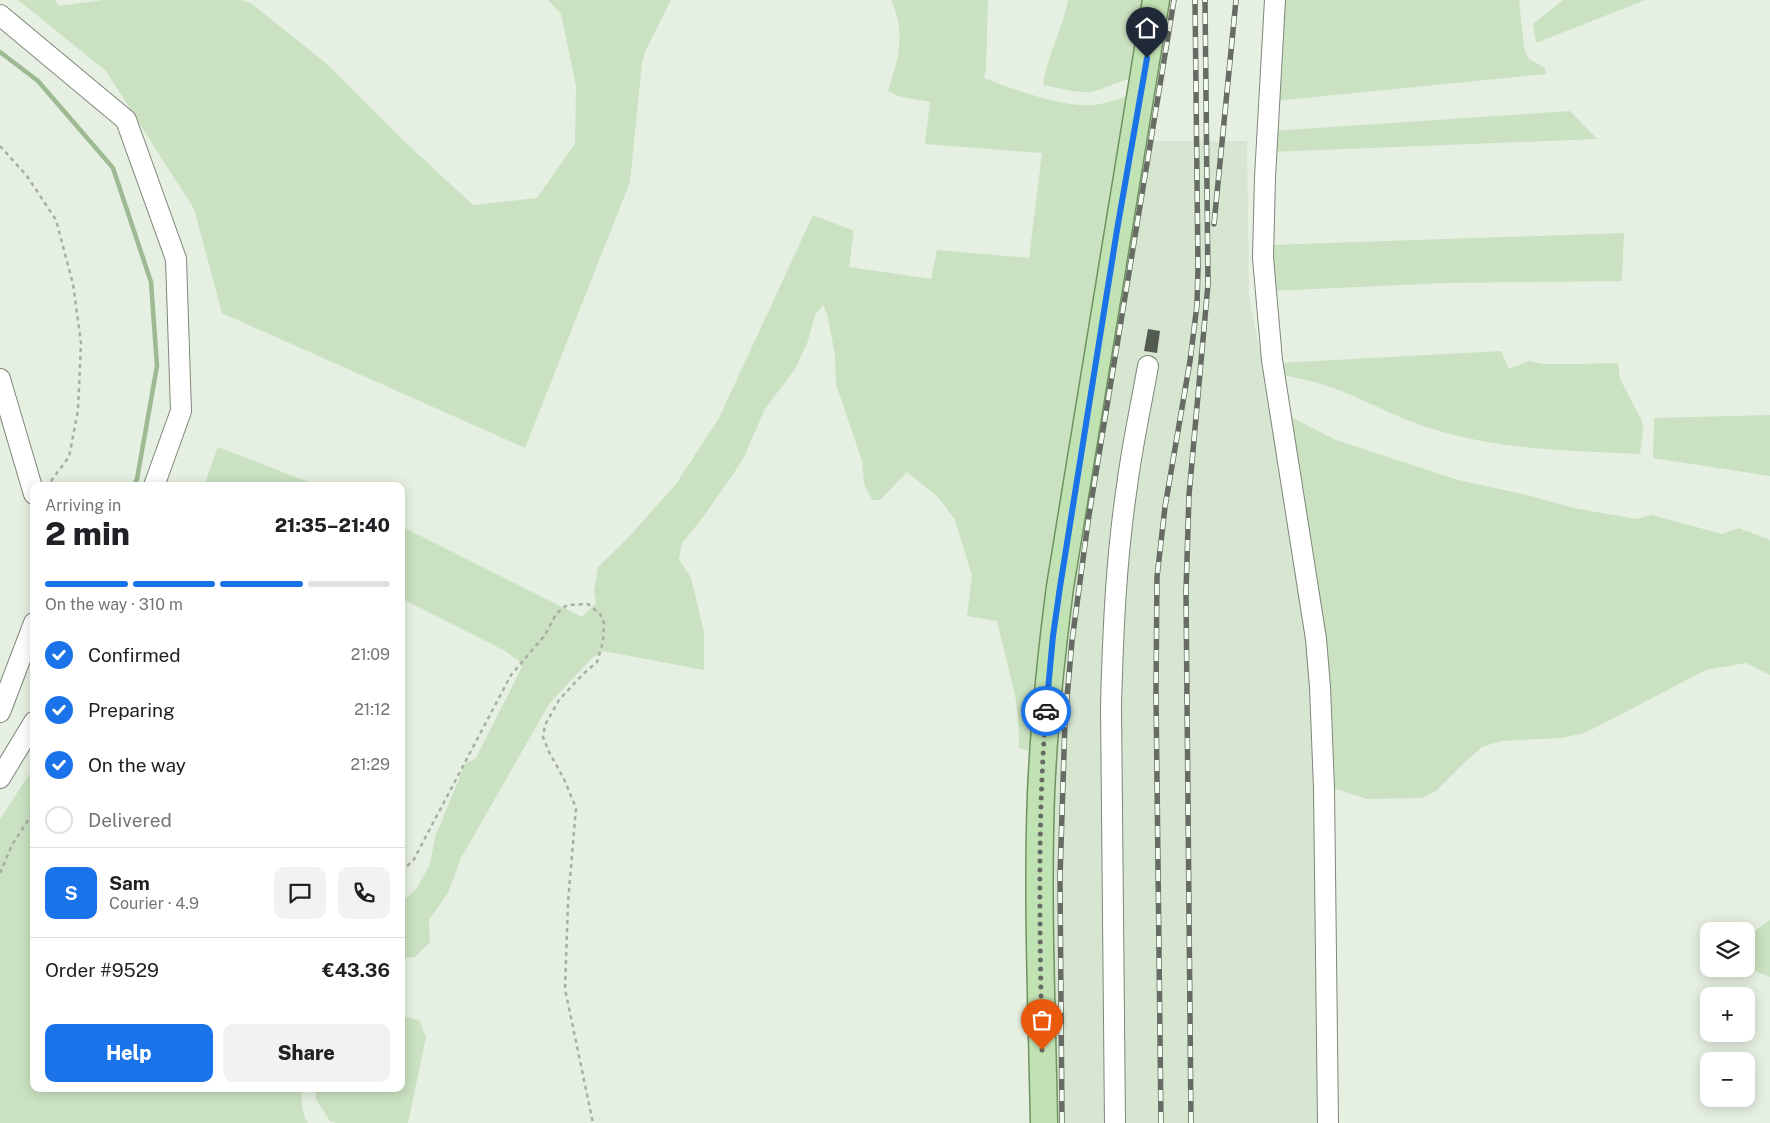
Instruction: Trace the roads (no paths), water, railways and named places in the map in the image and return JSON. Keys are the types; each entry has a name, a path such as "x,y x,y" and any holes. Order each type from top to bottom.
{"main road":[{"path":"1044,1123 1040,921 1041,796 1050,672 1062,577 1117,230 1156,0"}],"lane":[{"path":"1275,0 1265,177 1264,258 1272,360 1314,629 1320,687 1324,788 1328,1123"},
{"path":"0,15 126,120 176,259 181,411 155,482"},
{"path":"1115,1123 1111,706 1113,639 1118,563 1127,486 1148,366"},
{"path":"0,379 37,482"},
{"path":"0,712 30,633"},
{"path":"0,778 30,729"}],"waterway":[{"path":"0,52 38,81 113,168 151,282 157,366 136,482"}],"railway":[{"path":"1062,1123 1060,877 1065,721 1072,641 1089,515 1174,0"},
{"path":"1161,1123 1156,693 1157,577 1165,507 1190,361 1197,305 1195,0"},
{"path":"1191,1123 1186,592 1189,495 1208,284 1205,0"},
{"path":"1214,224 1236,0"}]}
